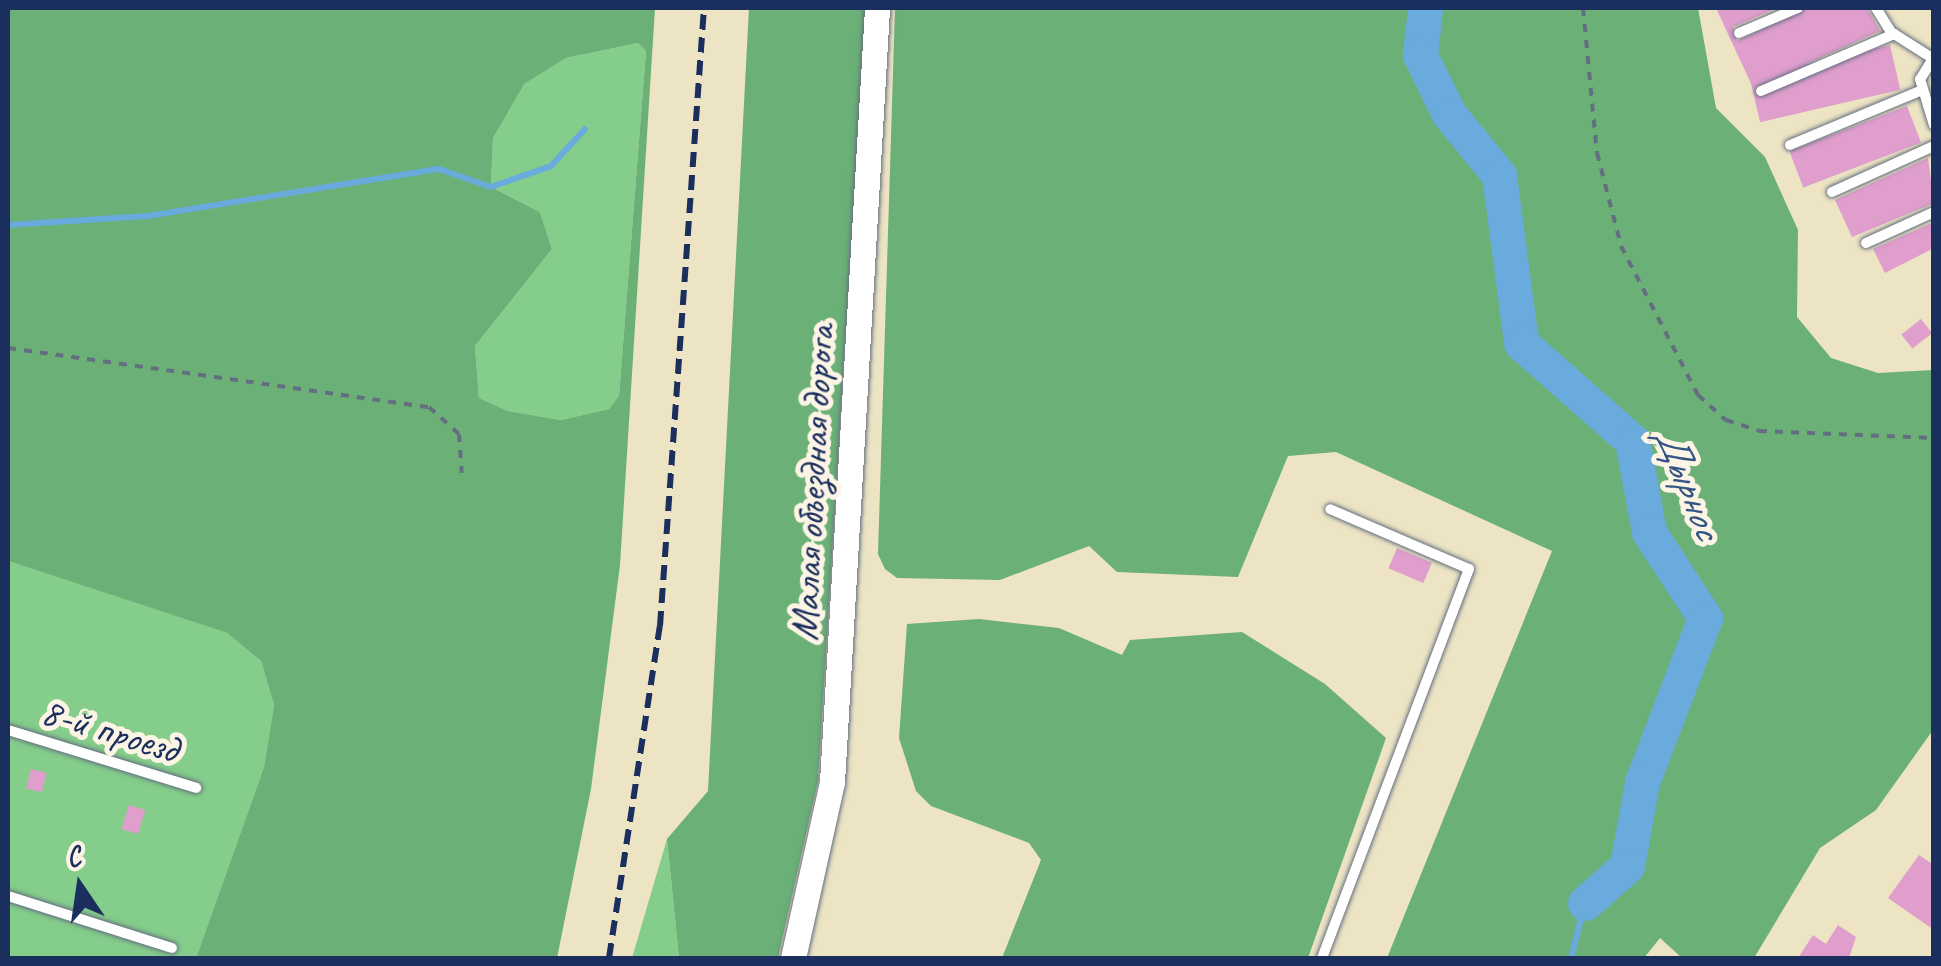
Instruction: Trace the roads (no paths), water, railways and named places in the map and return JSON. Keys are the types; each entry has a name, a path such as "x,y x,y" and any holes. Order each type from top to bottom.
{"street":[{"name":"Малая объездная дорога","path":"792,958 832,782 877,8"}],"lane":[{"path":"1739,33 1798,8"},
{"path":"1876,8 1894,34 1933,58 1920,91 1934,125"},
{"path":"1761,91 1894,34"},
{"path":"1790,145 1920,91"},
{"path":"1832,192 1934,146"},
{"path":"1866,243 1934,212"},
{"path":"1322,958 1470,569 1330,510"},
{"name":"8-й проезд","path":"8,730 196,788"},
{"path":"8,896 172,948"}],"waterway":[{"name":"Дырнос","path":"1425,8 1420,55 1449,114 1499,175 1521,343 1632,441 1649,532 1705,618 1642,782 1627,866 1585,903"},
{"path":"8,225 148,216 439,169 491,187 551,166 585,129"},
{"name":"Дырнос","path":"1571,958 1585,903"}],"railway":[{"path":"609,958 660,626 704,8"}]}
